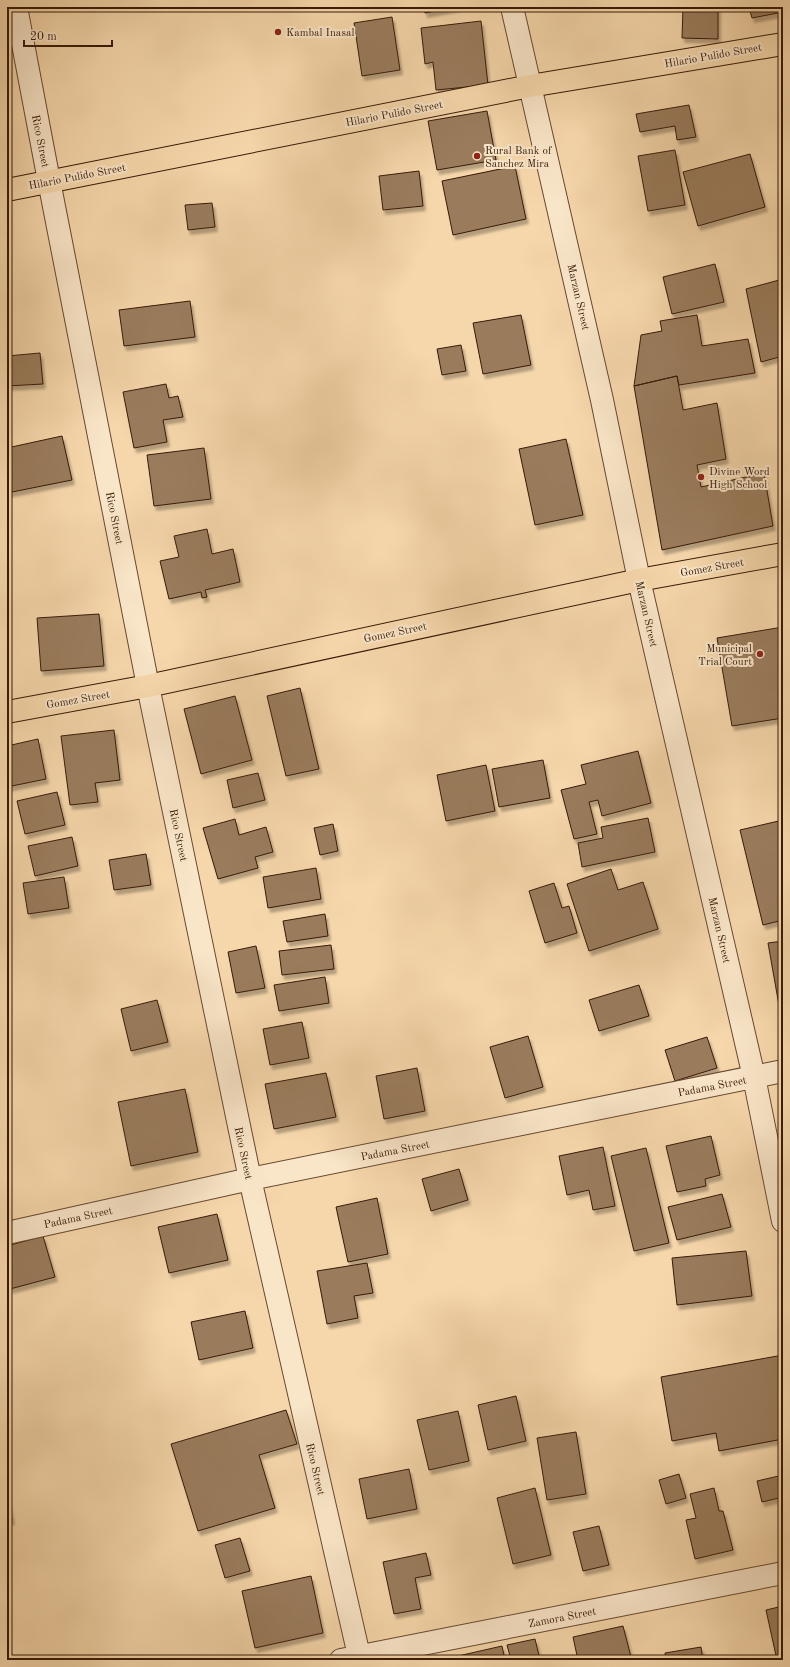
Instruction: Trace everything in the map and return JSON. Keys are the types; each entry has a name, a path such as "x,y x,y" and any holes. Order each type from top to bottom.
{"main road":[{"name":"Hilario Pulido Street","path":"7,190 530,86 783,44"},
{"name":"Gomez Street","path":"7,712 148,686 639,580 783,554"}],"street":[{"name":"Rico Street","path":"16,7 148,686 250,1179 354,1659"},
{"name":"Marzan Street","path":"512,7 602,400 639,580 754,1078 783,1221"},
{"name":"Padama Street","path":"7,1233 250,1179 783,1072"},
{"name":"Zamora Street","path":"354,1659 783,1573"}],"building":[{"path":"424,7 457,7 425,13"},
{"path":"683,7 718,7 718,39 682,38"},
{"path":"749,7 783,7 783,12 752,18"},
{"path":"392,17 400,70 362,76 354,23"},
{"path":"481,21 488,85 436,90 433,62 425,64 421,28"},
{"path":"689,105 696,137 677,140 675,126 640,132 636,114"},
{"path":"487,111 496,160 437,170 428,121"},
{"path":"675,150 685,205 648,211 638,156"},
{"path":"750,154 765,207 698,226 683,172"},
{"path":"515,166 526,219 453,235 442,181"},
{"path":"419,171 423,206 383,210 379,176"},
{"path":"212,203 215,227 188,230 185,205"},
{"path":"715,264 724,302 672,314 663,277"},
{"path":"783,279 783,356 761,362 746,289"},
{"path":"190,301 195,337 124,346 119,310"},
{"path":"521,315 531,365 483,374 473,323"},
{"path":"697,315 702,346 748,339 755,373 679,385 677,376 634,386 641,335 662,331 660,321"},
{"path":"461,345 466,371 442,375 437,349"},
{"path":"40,353 43,384 7,386 7,356"},
{"path":"677,376 683,410 717,403 726,459 697,465 701,487 764,473 773,526 662,550 634,386"},
{"path":"166,384 169,398 178,396 183,417 163,420 167,442 134,448 123,392"},
{"path":"62,436 72,480 7,493 7,448"},
{"path":"566,439 583,515 535,525 519,449"},
{"path":"204,448 211,499 154,506 147,455"},
{"path":"207,529 212,554 233,549 240,582 205,590 207,597 202,598 201,592 169,599 160,561 179,557 174,536"},
{"path":"99,614 104,666 41,671 37,618"},
{"path":"783,627 783,718 732,726 717,638"},
{"path":"300,688 319,769 286,776 267,696"},
{"path":"235,696 252,760 201,774 184,709"},
{"path":"114,730 120,780 95,783 98,802 70,805 61,736"},
{"path":"38,739 46,779 7,787 7,746"},
{"path":"638,751 651,803 602,816 598,800 589,802 597,834 574,839 561,790 586,784 581,765"},
{"path":"543,760 550,798 499,807 492,769"},
{"path":"486,765 495,811 446,821 437,775"},
{"path":"258,773 265,800 233,808 227,780"},
{"path":"57,792 65,825 25,834 17,801"},
{"path":"648,818 655,852 582,867 578,843 603,838 601,827"},
{"path":"235,819 239,835 266,827 273,852 255,857 258,868 218,879 203,828"},
{"path":"783,820 783,920 763,925 740,830"},
{"path":"333,824 338,851 320,855 314,828"},
{"path":"72,837 78,866 35,876 28,846"},
{"path":"146,854 151,885 114,890 109,860"},
{"path":"316,868 321,899 268,908 263,877"},
{"path":"611,869 618,890 643,882 658,929 589,951 567,884"},
{"path":"64,877 69,908 28,914 23,883"},
{"path":"554,883 562,908 569,906 577,933 545,943 529,891"},
{"path":"325,914 328,936 287,942 283,921"},
{"path":"783,941 783,1028 768,943"},
{"path":"331,945 334,969 282,975 279,951"},
{"path":"256,946 265,988 236,993 228,952"},
{"path":"325,977 329,1003 279,1011 274,985"},
{"path":"639,985 649,1016 599,1031 589,1000"},
{"path":"157,1000 168,1042 131,1051 121,1009"},
{"path":"302,1022 309,1058 270,1065 263,1029"},
{"path":"528,1036 543,1087 505,1098 490,1047"},
{"path":"707,1037 717,1068 675,1081 665,1050"},
{"path":"417,1068 425,1111 384,1119 376,1076"},
{"path":"326,1073 336,1117 274,1129 265,1084"},
{"path":"185,1089 198,1152 131,1166 118,1102"},
{"path":"711,1136 720,1175 705,1179 706,1186 677,1192 666,1146"},
{"path":"603,1147 615,1206 593,1210 589,1190 567,1195 559,1156"},
{"path":"646,1148 669,1243 634,1251 611,1156"},
{"path":"459,1169 468,1200 431,1211 422,1179"},
{"path":"722,1194 731,1227 677,1240 668,1207"},
{"path":"377,1198 388,1254 348,1262 336,1207"},
{"path":"217,1214 228,1260 169,1273 158,1227"},
{"path":"43,1236 55,1277 10,1289 7,1277 7,1246"},
{"path":"746,1251 752,1296 677,1305 672,1258"},
{"path":"367,1263 373,1293 354,1296 358,1318 327,1324 317,1271"},
{"path":"245,1311 253,1348 199,1360 191,1322"},
{"path":"783,1355 783,1439 719,1451 716,1433 672,1441 661,1377"},
{"path":"516,1396 526,1441 488,1450 478,1405"},
{"path":"286,1410 297,1444 259,1455 275,1508 198,1531 171,1444"},
{"path":"458,1411 469,1461 429,1470 417,1420"},
{"path":"576,1432 586,1494 547,1500 537,1438"},
{"path":"409,1469 417,1509 367,1519 359,1479"},
{"path":"679,1474 686,1498 666,1504 659,1480"},
{"path":"783,1475 783,1515 779,1498 762,1502 757,1481"},
{"path":"535,1488 551,1555 513,1564 497,1498"},
{"path":"714,1488 719,1511 723,1511 733,1550 695,1559 686,1520 696,1518 690,1494"},
{"path":"7,1497 12,1520 7,1521"},
{"path":"599,1526 609,1565 583,1571 573,1532"},
{"path":"240,1538 250,1571 225,1578 215,1545"},
{"path":"426,1553 431,1575 415,1578 421,1609 394,1614 383,1562"},
{"path":"311,1576 323,1633 255,1648 242,1591"},
{"path":"783,1606 783,1660 777,1660 766,1610"},
{"path":"623,1626 631,1657 619,1660 578,1660 573,1637"},
{"path":"535,1639 540,1660 511,1660 507,1645"},
{"path":"502,1646 505,1660 459,1660 458,1656"},
{"path":"701,1647 703,1660 666,1660 665,1653"}],"place":[{"name":"Kambal Inasal","path":"278,32"},
{"name":"Rural Bank of Sanchez Mira","path":"477,156"},
{"name":"Divine Word High School","path":"701,477"},
{"name":"Municipal Trial Court","path":"760,654"}]}
